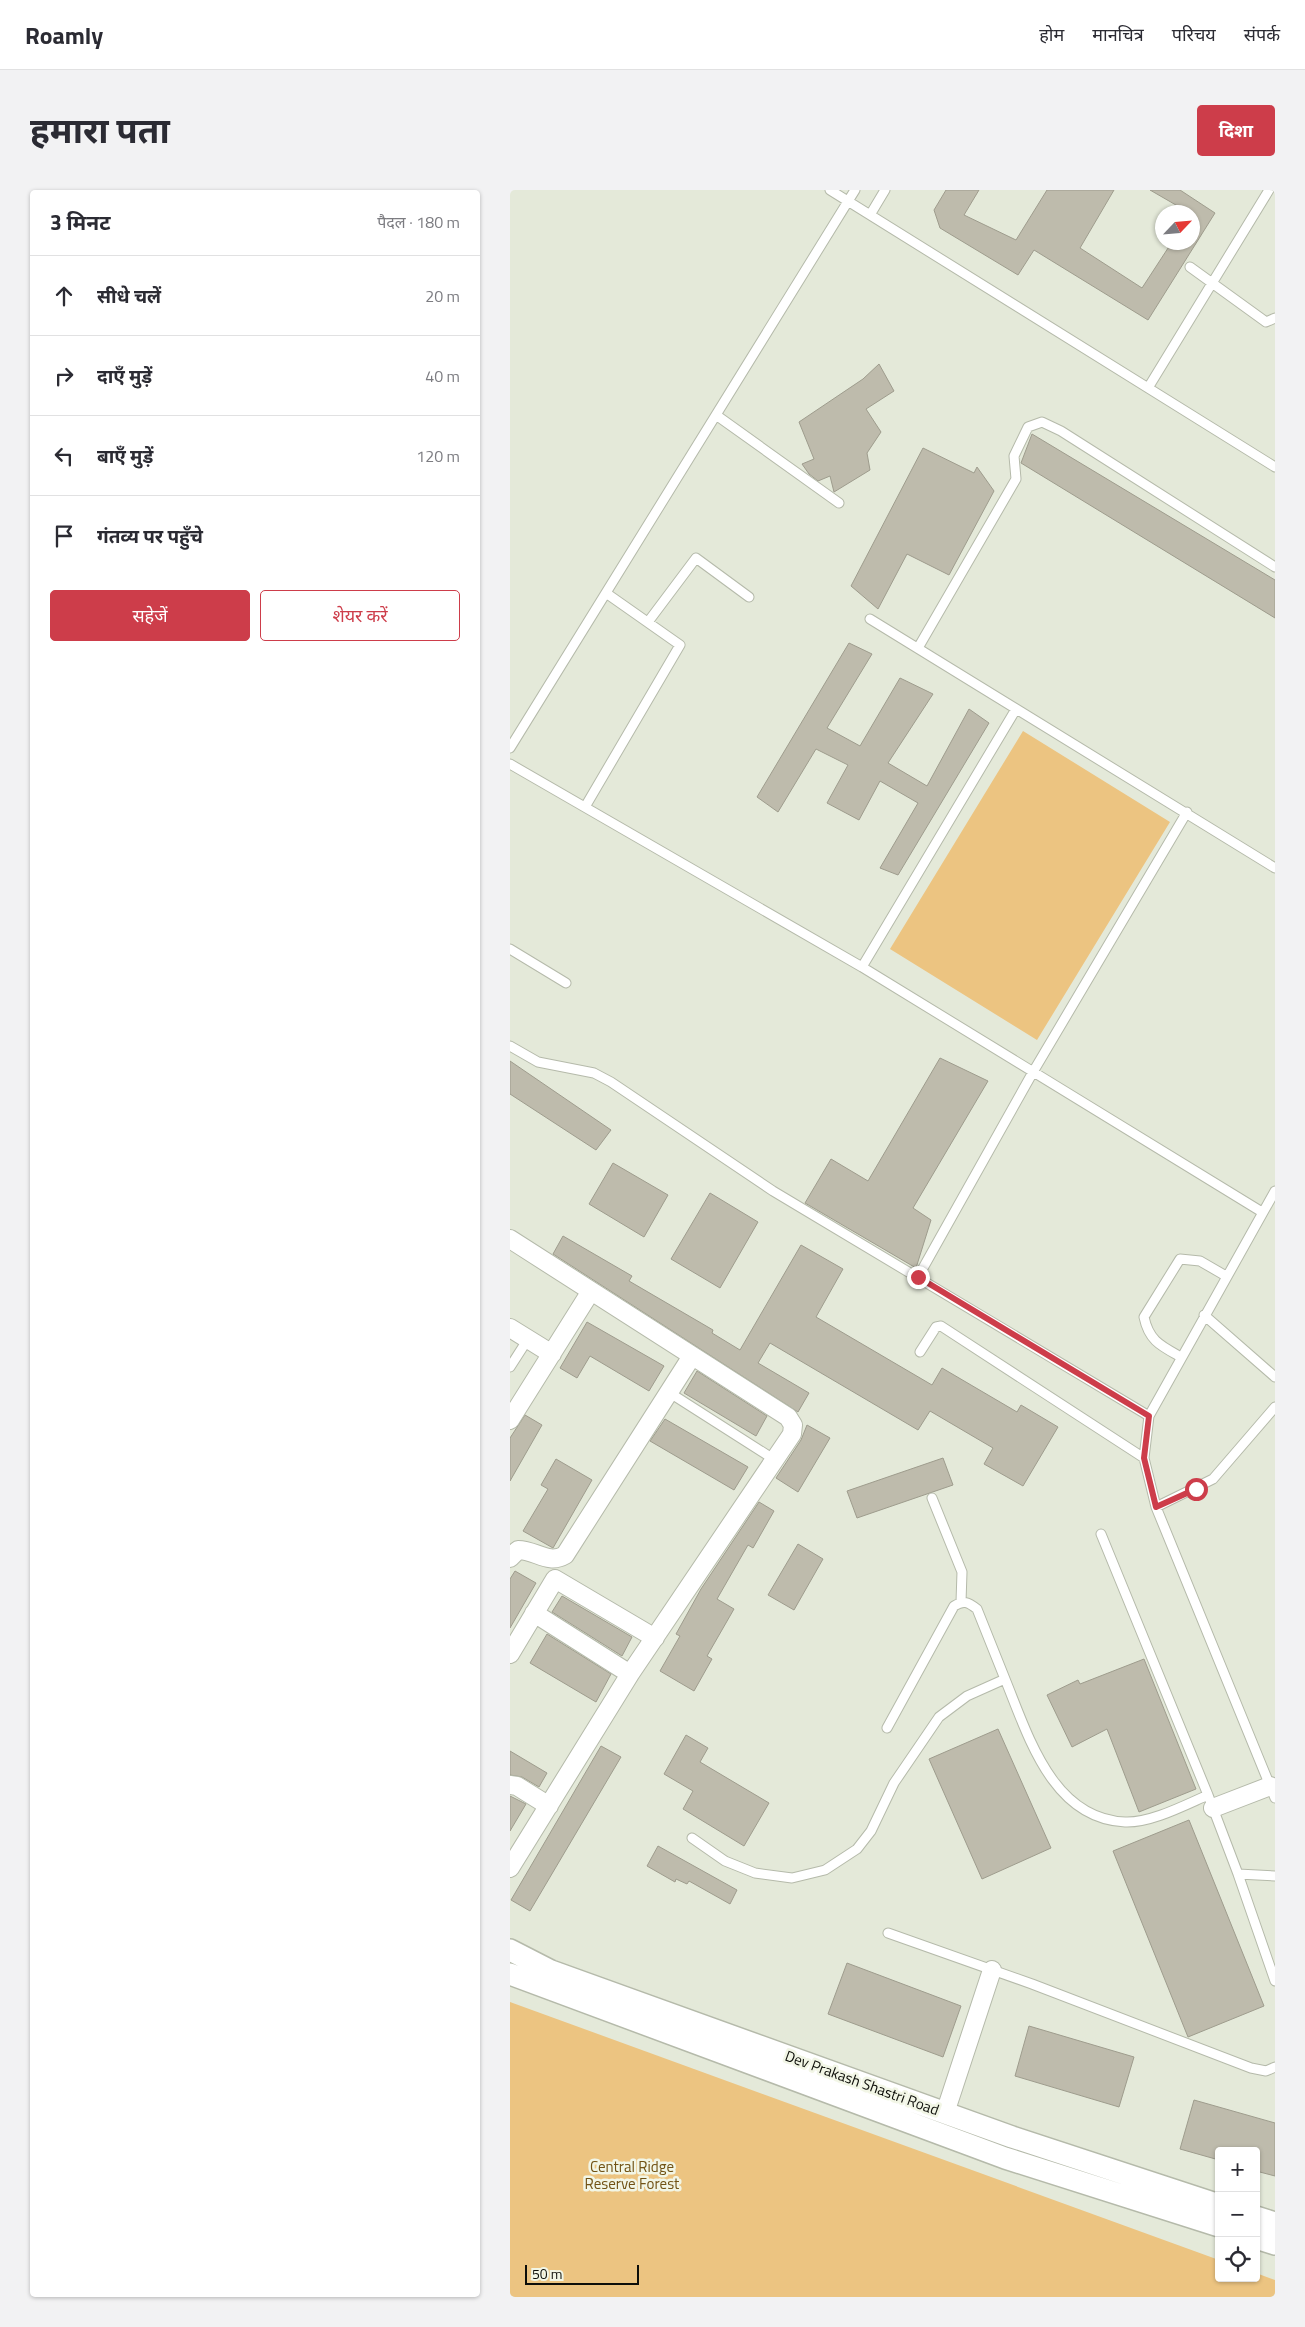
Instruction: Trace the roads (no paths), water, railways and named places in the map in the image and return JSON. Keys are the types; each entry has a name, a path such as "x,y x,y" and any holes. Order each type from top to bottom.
{"street":[{"path":"510,1240 788,1417 793,1425 792,1434 630,1674 510,1868"},
{"path":"510,1420 591,1291"},
{"path":"510,1328 552,1354"},
{"path":"513,1550 526,1550 549,1559 558,1559 565,1555 692,1356"},
{"path":"510,1654 555,1580 655,1638"},
{"path":"534,1613 630,1674"},
{"path":"510,1785 517,1786 549,1806"},
{"path":"1211,1801 1273,1792"},
{"name":"Dev Prakash Shastri Road","path":"510,1950 551,1971 945,2113 1215,2204"},
{"path":"945,2113 992,1970"},
{"name":"Dev Prakash Shastri Road","path":"510,1974 1005,2158 1215,2225"},
{"path":"1260,2218 1275,2223"},
{"path":"1260,2239 1275,2244"}],"lane":[{"path":"830,190 1275,467"},
{"path":"510,748 855,190"},
{"path":"870,215 885,190"},
{"path":"1148,388 1269,190"},
{"path":"1190,267 1214,282 1266,322 1275,318"},
{"path":"716,415 839,503"},
{"path":"918,648 1016,479 1014,456 1028,427 1042,422 1061,430 1275,567"},
{"path":"648,622 696,558 750,597"},
{"path":"585,807 680,645 606,593"},
{"path":"870,619 1187,812 1275,868"},
{"path":"862,967 1016,709"},
{"path":"510,764 862,967 1262,1212"},
{"path":"918,1277 1033,1072 1187,812"},
{"path":"510,949 566,983"},
{"path":"510,1046 538,1062 594,1073 611,1082 772,1190 1149,1416"},
{"path":"1273,1792 1156,1507 1144,1458 1149,1416 1275,1191"},
{"path":"1181,1356 1158,1344 1147,1331 1144,1317 1180,1259 1200,1261 1226,1276"},
{"path":"1204,1315 1275,1378"},
{"path":"920,1352 936,1327 941,1326 1144,1458"},
{"path":"510,1366 528,1339"},
{"path":"670,1393 775,1460"},
{"path":"1156,1507 1213,1479 1275,1407"},
{"path":"932,1498 962,1572 961,1602"},
{"path":"1101,1534 1211,1801 1275,1981"},
{"path":"887,1728 954,1606 961,1602 968,1602 977,1609 1026,1730 1046,1772 1070,1800 1095,1817 1126,1822 1158,1816 1211,1801"},
{"path":"692,1838 725,1861 755,1873 792,1878 825,1870 857,1849 871,1831 894,1783 939,1717 967,1696 1005,1679"},
{"path":"1238,1874 1275,1876"},
{"path":"888,1933 992,1970 1251,2068 1266,2071 1275,2067"}],"park label":[{"name":"Central Ridge Reserve Forest","path":"632,2176"}]}
